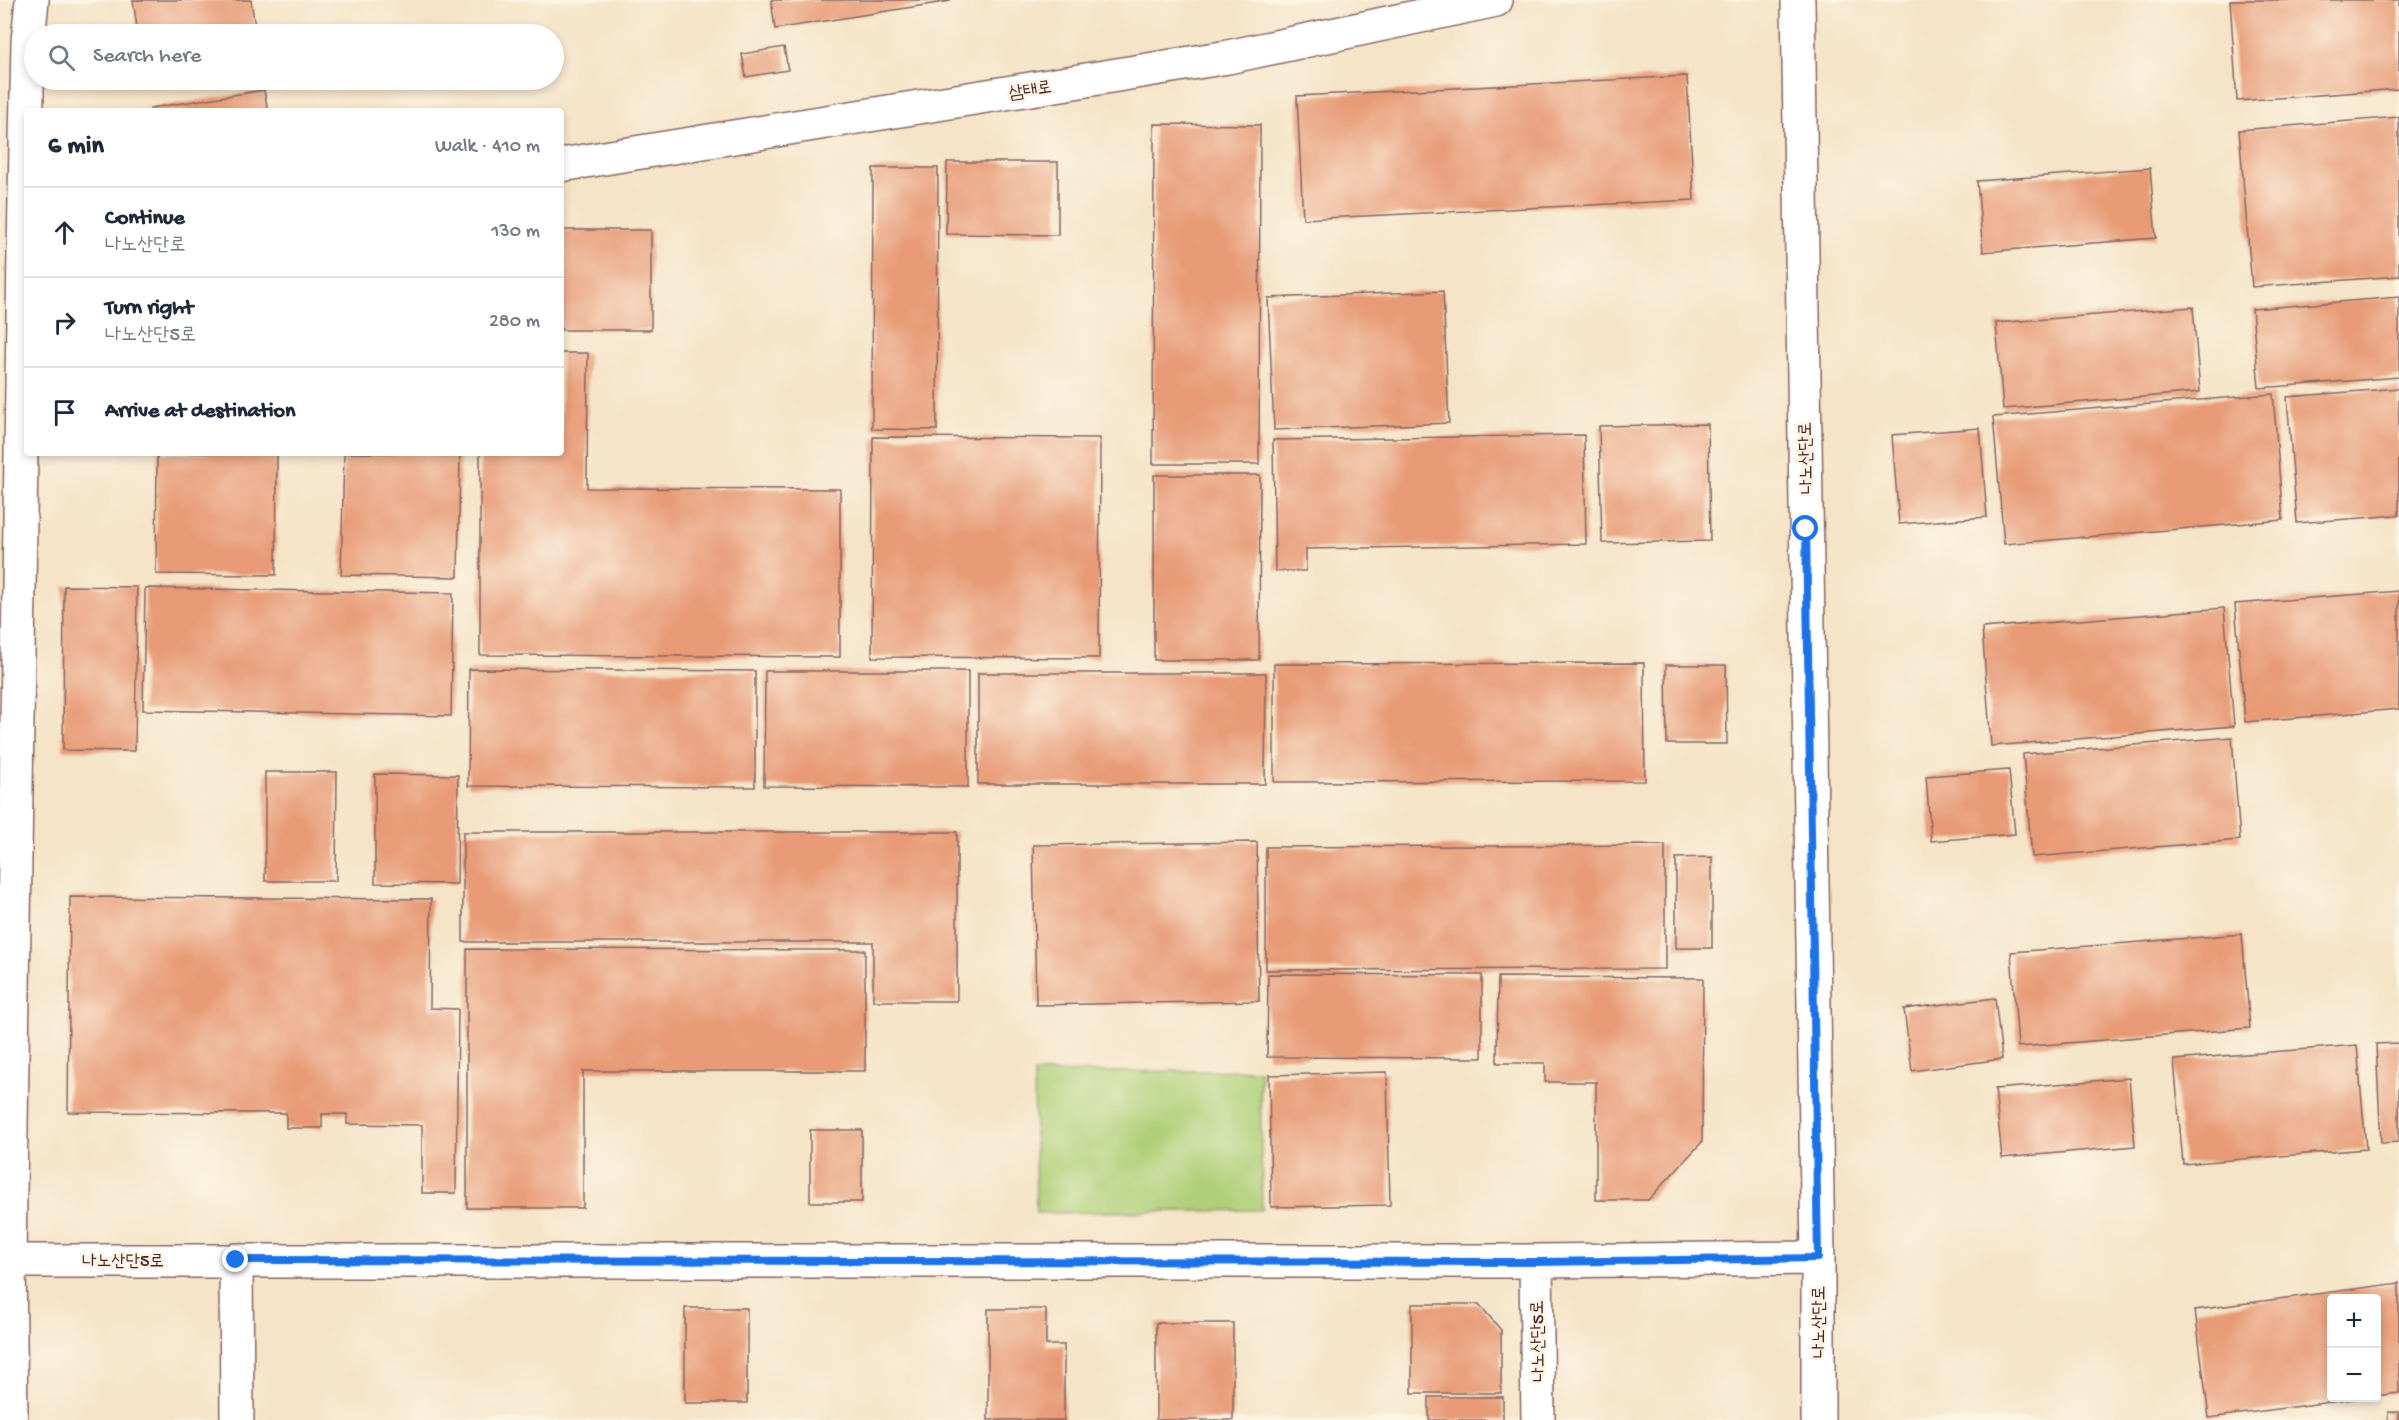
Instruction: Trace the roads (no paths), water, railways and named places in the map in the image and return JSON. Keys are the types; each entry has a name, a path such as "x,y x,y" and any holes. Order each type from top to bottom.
{"street":[{"path":"30,24 32,0"},
{"name":"삼태로","path":"564,165 1227,57 1496,0"},
{"name":"나노산단로","path":"1798,0 1818,1258 1818,1420"},
{"path":"24,108 25,90"},
{"path":"11,1420 9,1262 21,565 17,251 24,117"},
{"name":"나노산단5로","path":"9,1262 236,1260 1536,1262 1818,1258"},
{"path":"236,1260 237,1420"},
{"name":"나노산단5로","path":"1536,1262 1538,1420"}]}
